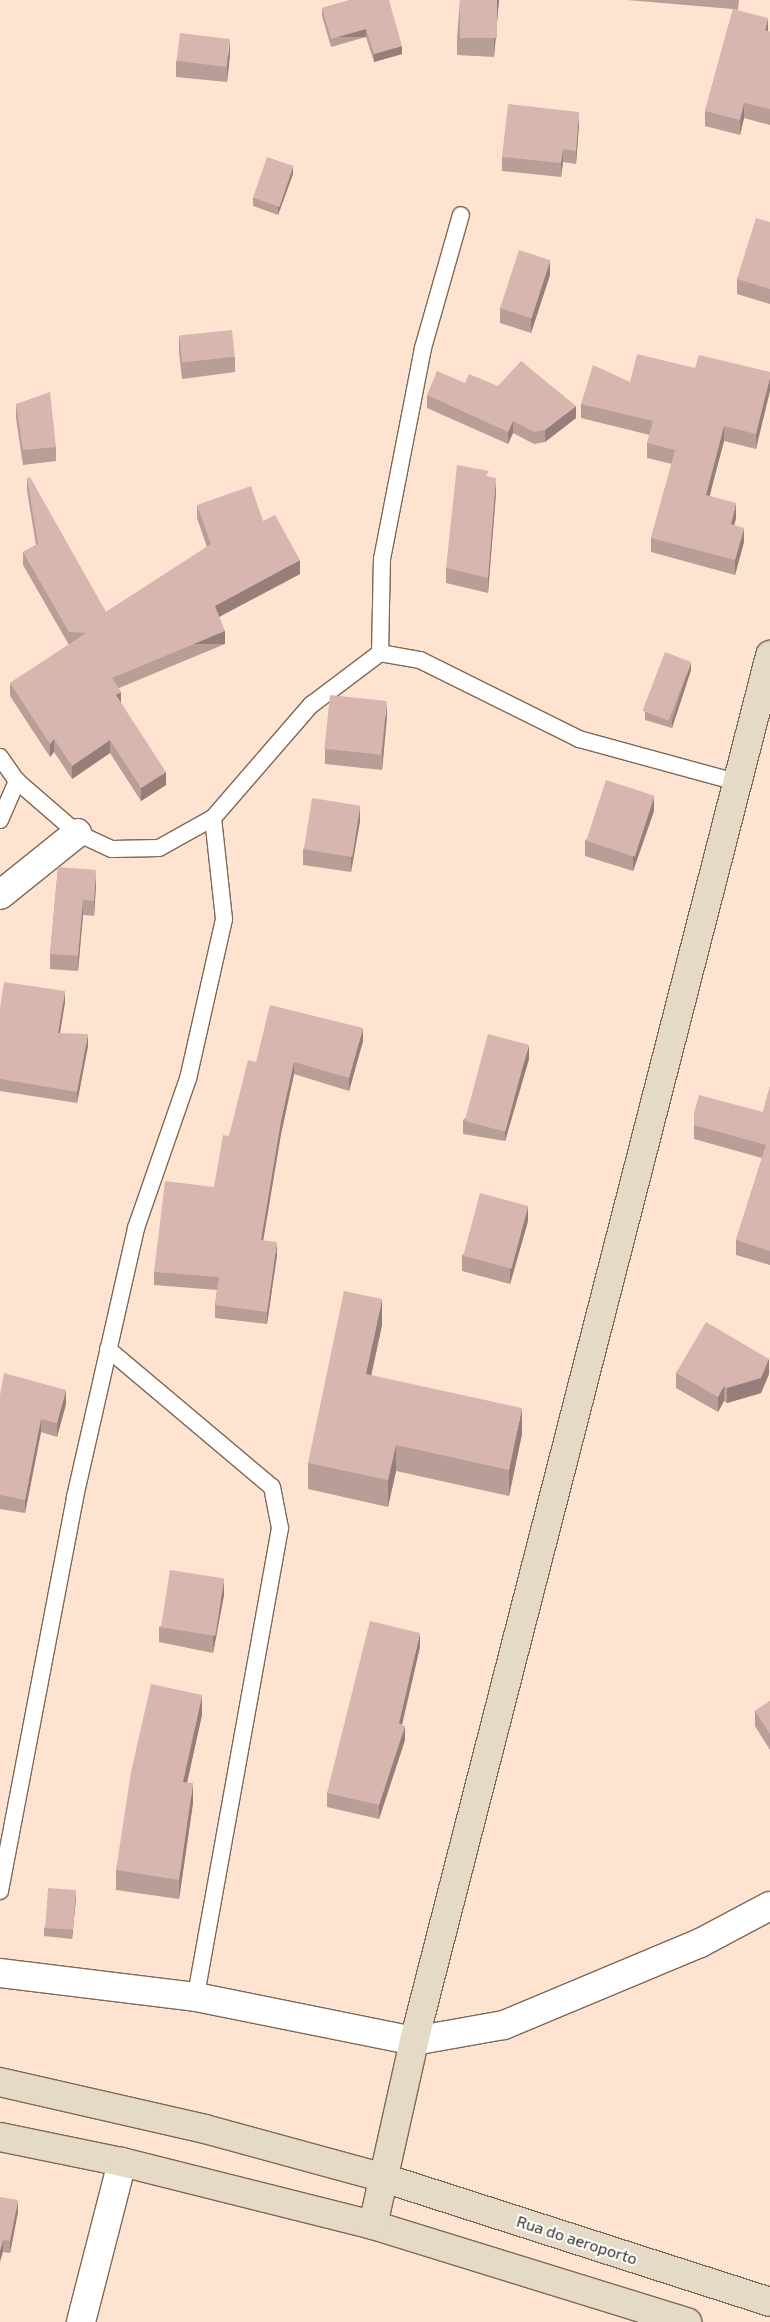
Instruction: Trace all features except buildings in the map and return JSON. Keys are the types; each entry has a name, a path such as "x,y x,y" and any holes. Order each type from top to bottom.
{"main road":[{"path":"372,2224 414,2041 770,655"},
{"name":"Rua do aeroporto","path":"0,2082 205,2129 384,2178 770,2302"},
{"path":"0,2137 122,2162 372,2224 687,2322"}],"street":[{"path":"0,895 77,832"},
{"path":"0,1973 196,1997 414,2041 504,2025 700,1943 770,1906"},
{"path":"81,2322 122,2162"}],"lane":[{"path":"380,653 382,559 423,348 461,215"},
{"path":"0,757 17,781 77,832 112,849 159,848 213,818 311,705 380,653 420,660 579,739 736,782"},
{"path":"0,820 17,781"},
{"path":"0,1891 74,1497 108,1349 136,1228 188,1079 224,919 213,818"},
{"path":"108,1349 272,1487 280,1528 196,1997"}]}
